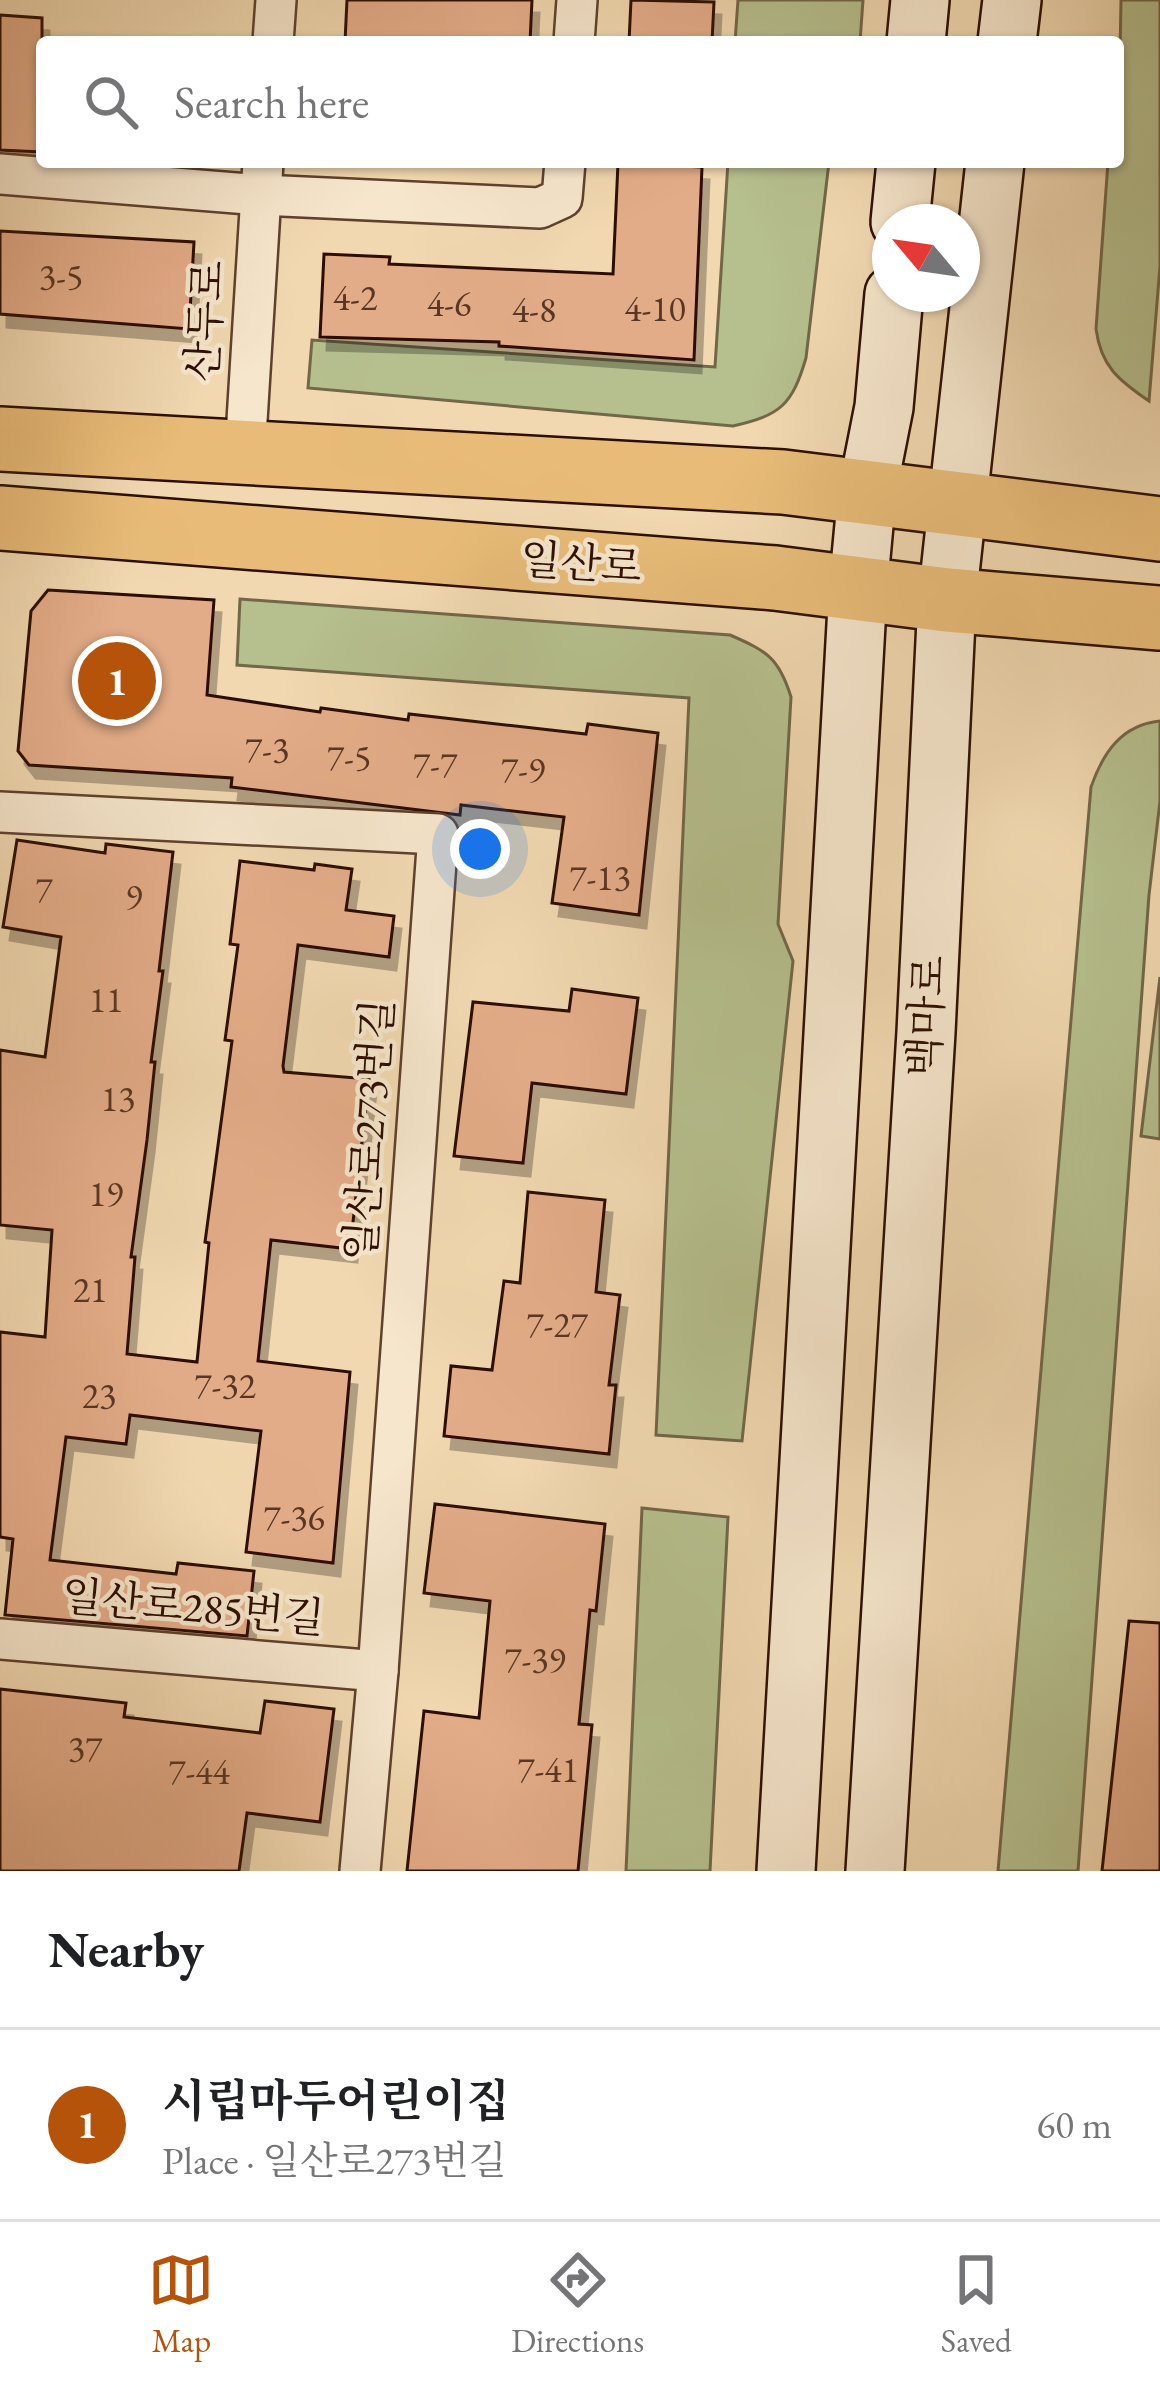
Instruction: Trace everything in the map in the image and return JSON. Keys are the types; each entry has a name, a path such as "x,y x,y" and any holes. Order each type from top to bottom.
{"main road":[{"path":"917,36 920,0"},
{"path":"1008,36 1012,0"},
{"path":"902,204 905,168"},
{"name":"백마로","path":"874,1871 922,1100 947,600 994,168"},
{"path":"786,1871 858,589 892,312"},
{"path":"0,439 784,482 1160,529"},
{"name":"일산로","path":"0,518 775,578 947,600 1160,618"}],"street":[{"path":"273,36 276,0"},
{"path":"574,36 577,0"},
{"path":"0,175 262,178 540,208 562,198 564,168"},
{"name":"산두로","path":"245,453 262,178"},
{"name":"일산로273번길","path":"0,812 438,834 360,1871"},
{"name":"일산로285번길","path":"0,1640 378,1671"}],"green space":[{"path":"738,0 863,0 860,36 735,36"},
{"path":"1121,0 1160,0 1160,266 1149,401 1113,371 1096,329 1108,168 1124,168 1124,36 1120,36"},
{"path":"728,168 828,168 806,358 789,397 763,417 733,426 308,388 312,340 715,367"},
{"path":"240,599 730,635 762,651 782,673 791,697 778,924 793,961 742,1441 656,1435 689,698 237,665"},
{"path":"1160,721 1160,801 1149,895 1078,1871 998,1871 1091,787 1115,743 1134,728"},
{"path":"1160,977 1160,1139 1141,1136"},
{"path":"642,1508 728,1517 710,1871 626,1871"}],"building":[{"path":"347,0 532,0 530,36 345,36"},
{"path":"631,0 714,2 712,36 629,36"},
{"path":"0,15 42,18 42,36 36,36 36,152 0,150"},
{"path":"618,168 702,168 694,360 499,346 499,342 320,337 324,254 390,257 389,264 613,274"},
{"path":"0,231 194,242 189,329 0,314"},
{"path":"48,590 214,600 207,695 408,720 409,714 586,734 588,724 658,733 639,915 552,903 564,817 461,805 460,815 231,787 232,778 29,765 18,751 31,611"},
{"path":"17,840 105,853 106,844 173,852 147,1140 131,1257 135,1257 127,1354 197,1362 209,1243 205,1242 232,1041 225,1040 238,945 230,944 240,861 314,870 315,864 352,869 346,910 394,916 389,957 298,945 283,1066 284,1072 369,1079 350,1249 271,1240 258,1361 350,1372 333,1563 246,1552 261,1431 130,1415 126,1444 66,1437 50,1560 176,1574 178,1563 254,1571 247,1636 5,1615 13,1539 0,1537 0,1332 45,1337 52,1230 0,1225 0,1050 45,1057 61,937 3,927"},
{"path":"572,989 638,998 626,1094 532,1083 523,1163 454,1156 473,1002 569,1011"},
{"path":"528,1192 605,1200 596,1292 620,1295 609,1385 616,1385 609,1454 444,1436 451,1366 492,1370 504,1281 520,1283"},
{"path":"435,1504 605,1524 596,1611 590,1610 579,1724 592,1725 578,1871 407,1871 424,1711 479,1718 490,1601 424,1593"},
{"path":"1129,1621 1160,1623 1160,1871 1102,1871"},
{"path":"0,1689 126,1703 124,1717 260,1733 265,1701 334,1709 320,1822 247,1813 239,1871 0,1871"}],"place":[{"name":"시립마두어린이집","path":"117,681"}]}
